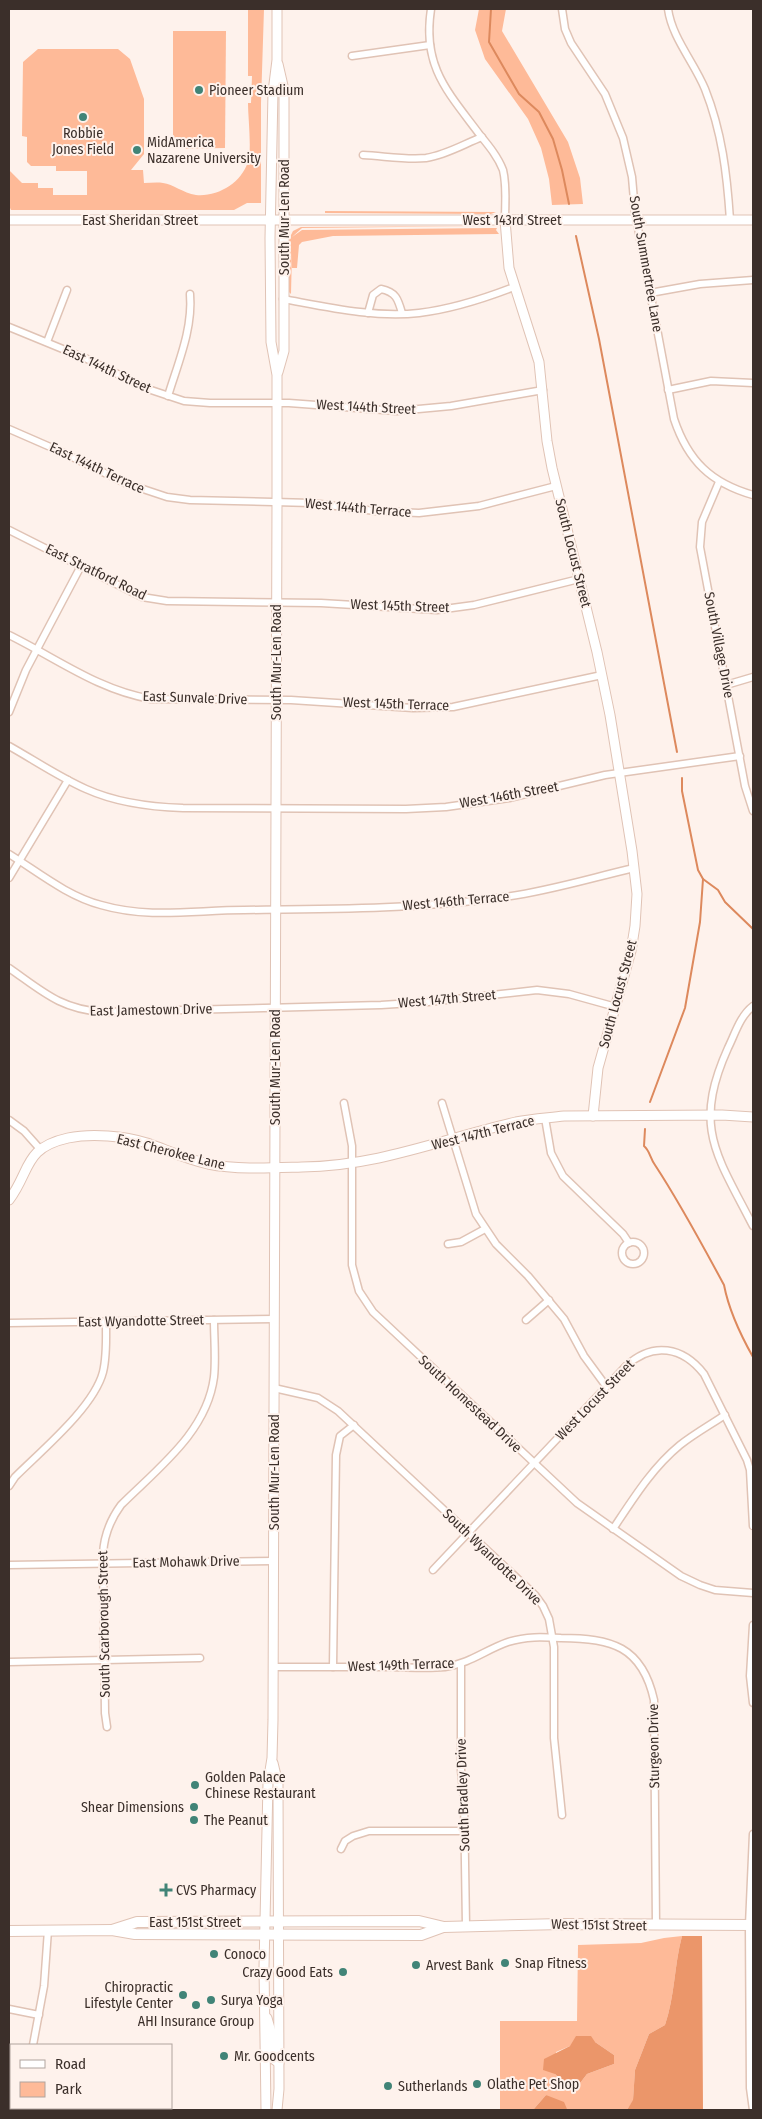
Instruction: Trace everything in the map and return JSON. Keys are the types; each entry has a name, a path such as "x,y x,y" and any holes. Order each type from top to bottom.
{"main road":[{"name":"South Mur-Len Road","path":"266,2110 265,1934 268,1783 272,1758 274,1561 276,910 277,375 271,342 271,219 273,92 277,60 278,9"},
{"name":"South Mur-Len Road","path":"277,60 284,90 284,351 277,375"},
{"name":"West 143rd Street","path":"271,219 753,220"},
{"name":"East Sheridan Street","path":"9,220 271,219"},
{"name":"South Locust Street","path":"505,220 506,249 514,287 535,343 543,390 547,441 556,486 602,675 634,868 637,901 631,951 598,1068 593,1116"},
{"name":"West 147th Terrace","path":"275,1166 301,1167 352,1164 388,1157 517,1122 545,1118 710,1115 753,1117"},
{"name":"East Cherokee Lane","path":"40,1149 52,1142 71,1138 113,1137 146,1143 210,1164 234,1167 275,1166"},
{"path":"9,1200 24,1170 40,1149"},
{"name":"South Mur-Len Road","path":"272,1758 278,1784 279,2089 277,2110"},
{"name":"West 151st Street","path":"279,1922 419,1921 444,1926 562,1924 656,1926 751,1925"},
{"name":"East 151st Street","path":"112,1930 137,1922 279,1922"},
{"name":"West 151st Street","path":"265,1934 421,1935 444,1926"},
{"name":"East 151st Street","path":"9,1931 112,1930 135,1934 265,1934"},
{"path":"264,2013 271,2032 272,2058 279,2063"}],"street":[{"name":"South Locust Street","path":"432,9 429,24 432,58 440,79 497,157 503,170 505,181 505,220"},
{"name":"South Summertree Lane","path":"562,9 565,29 571,43 605,94 624,138 632,177 636,220 674,419 687,449 698,463 719,482 753,495"},
{"path":"668,9 675,31 697,71 713,111 726,161 730,220"},
{"path":"352,56 430,45"},
{"path":"363,155 414,159 428,158 451,151 482,137"},
{"path":"650,293 700,284 753,280"},
{"path":"283,299 368,313 402,313 448,309 474,302 514,287"},
{"path":"368,313 373,295 381,289 391,291 398,298 402,313"},
{"name":"East 144th Street","path":"47,342 67,290"},
{"name":"East 144th Street","path":"168,396 191,316 190,294"},
{"name":"East 144th Street","path":"9,327 47,342 148,389 168,396 210,403 277,403"},
{"path":"668,390 712,382 753,383"},
{"name":"West 144th Street","path":"277,403 361,409 421,410 543,390"},
{"name":"East 144th Terrace","path":"9,429 145,491 190,500 277,502"},
{"name":"South Village Drive","path":"719,482 702,522 700,547 740,756 753,811"},
{"name":"West 144th Terrace","path":"277,502 312,503 375,512 419,513 472,507 556,486"},
{"name":"East Stratford Road","path":"9,530 134,593 157,600 276,602"},
{"path":"9,712 36,649 81,566"},
{"name":"West 145th Street","path":"276,602 437,610 474,605 579,579"},
{"name":"East Sunvale Drive","path":"9,635 101,684 132,696 163,700 276,700"},
{"name":"West 145th Terrace","path":"276,700 413,708 453,707 602,675"},
{"path":"726,685 753,677"},
{"name":"West 146th Street","path":"9,746 68,780 102,796 152,807 406,809 446,807 509,798 619,773 740,756"},
{"path":"9,878 68,780"},
{"name":"West 146th Terrace","path":"9,854 82,898 117,910 159,914 351,909 468,902 528,893 634,868"},
{"name":"East Jamestown Drive","path":"9,968 60,1002 82,1010 102,1012 275,1008"},
{"name":"West 147th Street","path":"275,1008 428,1002 537,990 569,994 616,1007"},
{"path":"753,1006 744,1016 714,1082 711,1094 710,1115 714,1146 753,1226"},
{"name":"South Homestead Drive","path":"344,1103 350,1134 352,1164 352,1265 354,1278 365,1301 382,1321 578,1503 671,1569 700,1585 723,1591 753,1593"},
{"path":"442,1103 476,1214 496,1244 549,1300 564,1319 591,1367 606,1386"},
{"path":"545,1118 551,1153 563,1176 624,1234 629,1243"},
{"path":"9,1120 30,1136 40,1149"},
{"path":"448,1244 461,1242 485,1229"},
{"path":"526,1320 549,1300"},
{"name":"East Wyandotte Street","path":"9,1323 274,1318"},
{"name":"South Scarborough Street","path":"107,1727 105,1714 103,1564 106,1534 115,1514 188,1437 206,1408 214,1377 214,1320"},
{"path":"9,1486 15,1477 84,1408 95,1393 104,1369 106,1322"},
{"name":"West Locust Street","path":"468,1533 606,1386 638,1356 659,1350 671,1351 687,1357 704,1374 742,1448 750,1470 753,1526"},
{"name":"South Wyandotte Drive","path":"274,1388 318,1398 338,1411 544,1606 550,1619 553,1638 555,1757 562,1815"},
{"path":"613,1529 640,1489 667,1457 696,1433 725,1415"},
{"path":"334,1667 336,1455 340,1436 354,1425"},
{"path":"433,1570 468,1533"},
{"name":"East Mohawk Drive","path":"9,1565 274,1561"},
{"path":"753,1625 750,1676 753,1703"},
{"name":"West 149th Terrace","path":"273,1667 430,1667 461,1664 508,1642 527,1638 553,1638"},
{"name":"Sturgeon Drive","path":"553,1638 595,1639 618,1646 636,1660 651,1685 655,1712 656,1926"},
{"path":"9,1662 200,1658"},
{"name":"South Bradley Drive","path":"461,1664 461,1770 465,1831 466,1926"},
{"path":"341,1849 345,1841 353,1836 369,1831 465,1831"},
{"path":"752,2110 750,2088 753,1834"},
{"path":"33,2044 44,1986 48,1930"},
{"path":"9,2009 39,2015"},
{"path":"13,2109 18,2110"}],"green space":[{"name":"Robbie Jones Field","path":"248,9 264,9 261,103 261,203 247,203 234,210 11,210 9,206 9,170 22,183 38,183 38,188 53,188 53,195 87,195 87,171 56,171 56,166 31,166 27,162 27,137 22,136 23,62 38,49 118,49 130,59 144,99 144,154 131,170 143,170 144,183 167,184 191,194 204,195 220,191 234,182 245,170 249,157 248,103 251,103 252,76 248,76"},
{"path":"479,9 506,9 502,31 568,142 580,178 583,204 552,205 549,179 541,148 528,119 485,59 475,30"},
{"name":"Pioneer Stadium","path":"173,31 226,31 225,148 173,149"},
{"path":"325,211 496,212 491,214 325,213"},
{"path":"495,226 302,228 292,237 302,230 497,228 496,230 499,234 333,236 302,242 299,245 297,268 292,268 292,251 291,294 288,291 288,241 293,231 301,227"},
{"path":"682,1936 671,2003 665,2025 649,2034 635,2070 633,2101 627,2110 566,2110 546,2095 533,2110 500,2110 500,2021 577,2021 578,1945 641,1943","holes":["595,2042 614,2055 614,2064 587,2074 577,2087 570,2088 555,2074 556,2052 570,2046"]}],"shaded area":[{"path":"682,1936 702,1936 703,2110 627,2110 633,2100 635,2070 649,2034 665,2025 671,2003"},
{"path":"576,2036 591,2036 595,2042 614,2055 614,2064 587,2074 577,2087 570,2088 555,2074 543,2070 544,2059 570,2046"},
{"path":"546,2095 564,2102 567,2109 533,2110"}],"waterway":[{"path":"491,9 489,42 519,94 539,112 553,139 569,204"},
{"path":"576,236 599,339 677,752"},
{"path":"682,778 682,791 698,870 703,879 718,890 725,902 753,929"},
{"path":"650,1102 685,1008 700,922 703,879"},
{"path":"645,1129 644,1146 682,1209 724,1285 736,1322 753,1357"}],"place":[{"name":"Pioneer Stadium","path":"199,90"},
{"name":"Robbie Jones Field","path":"83,117"},
{"name":"MidAmerica Nazarene University","path":"137,150"},
{"name":"Golden Palace Chinese Restaurant","path":"195,1785"},
{"name":"Shear Dimensions","path":"194,1807"},
{"name":"The Peanut","path":"194,1820"},
{"name":"CVS Pharmacy","path":"166,1890"},
{"name":"Conoco","path":"214,1954"},
{"name":"Snap Fitness","path":"505,1963"},
{"name":"Arvest Bank","path":"416,1965"},
{"name":"Crazy Good Eats","path":"343,1972"},
{"name":"Chiropractic Lifestyle Center","path":"183,1995"},
{"name":"Surya Yoga","path":"211,2000"},
{"name":"AHI Insurance Group","path":"196,2005"},
{"name":"Mr. Goodcents","path":"224,2056"},
{"name":"Olathe Pet Shop","path":"477,2084"},
{"name":"Sutherlands","path":"388,2086"}]}
